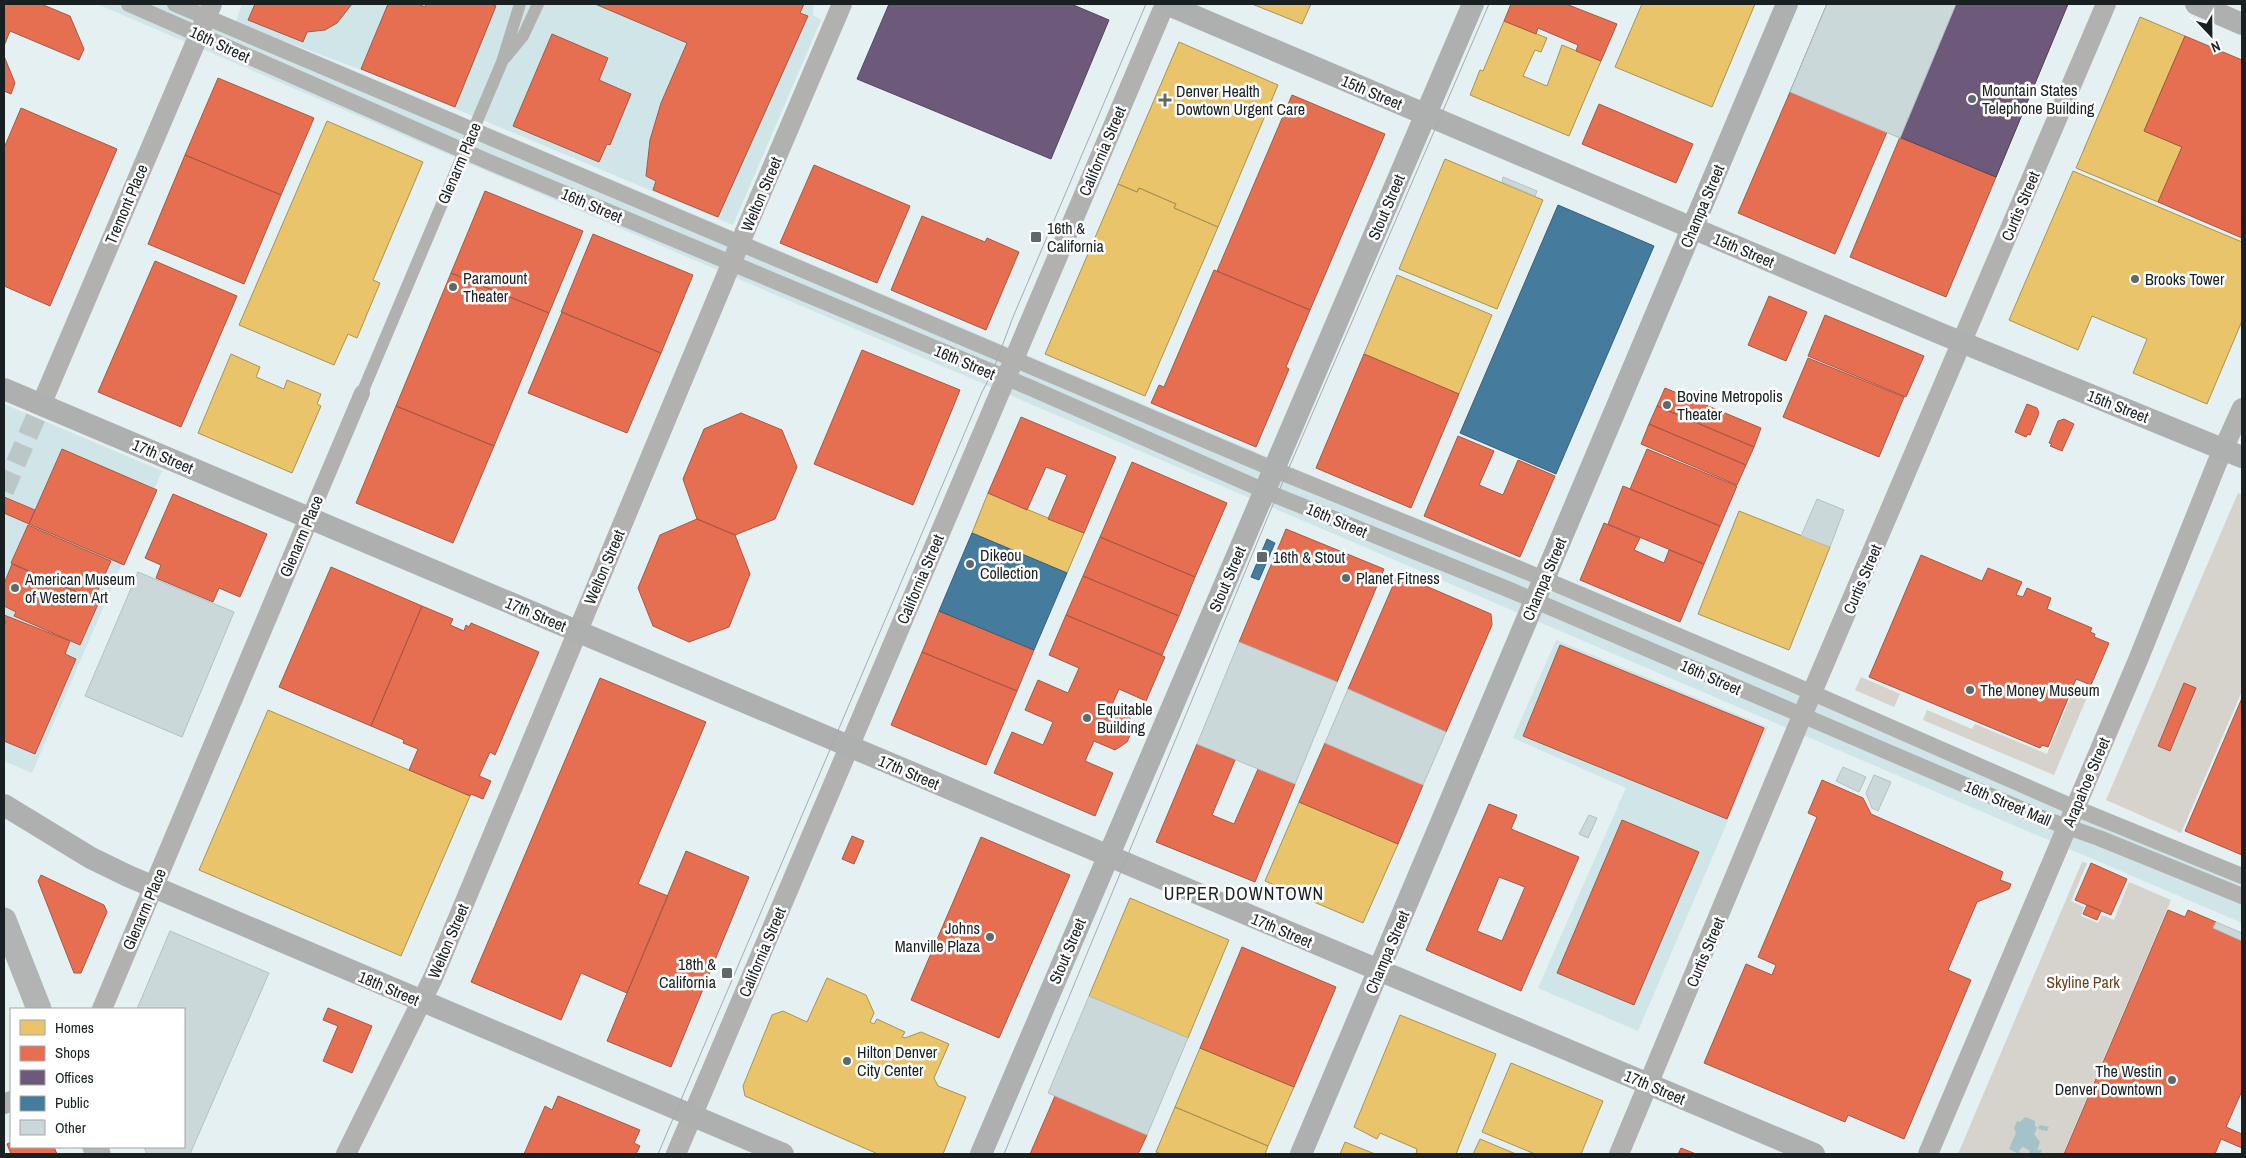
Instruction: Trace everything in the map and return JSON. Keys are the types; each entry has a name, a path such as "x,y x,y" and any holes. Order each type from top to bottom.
{"main road":[{"name":"15th Street","path":"1165,4 1962,343 2233,453"},
{"name":"Stout Street","path":"980,1154 1472,4"},
{"name":"Champa Street","path":"1301,1154 1787,4"},
{"path":"2196,4 2242,24"},
{"name":"17th Street","path":"4,389 1814,1154"},
{"name":"18th Street","path":"4,804 91,858 153,886 783,1154"},
{"path":"4,920 39,1008"}],"street":[{"name":"16th Street","path":"129,4 205,18 224,47 464,151 1006,379 1265,491 1535,602 1802,716"},
{"name":"16th Street","path":"176,4 205,18 1014,358 1273,470 1544,579 1814,693"},
{"name":"Glenarm Place","path":"102,1008 502,62 520,4"},
{"name":"Glenarm Place","path":"502,62 522,36 538,4"},
{"name":"Welton Street","path":"346,1154 422,1002 740,242 842,4"},
{"name":"California Street","path":"676,1154 1165,4"},
{"name":"Curtis Street","path":"1619,1154 1802,716 1814,693 2106,4"},
{"name":"Tremont Place","path":"41,405 205,18"},
{"name":"Arapahoe Street","path":"1928,1154 2158,613 2233,453 2242,408"},
{"name":"16th Street Mall","path":"1814,693 2075,808 2242,876"},
{"name":"16th Street Mall","path":"1802,716 2067,827 2099,838 2242,896"}],"shaded area":[{"path":"97,4 195,4 236,21 242,4 814,4 813,15 821,20 733,225 385,79 277,38 2242,869 2242,923"},
{"path":"4,404 162,471 32,773 4,761"},
{"path":"1556,640 1768,727 1638,1031 1538,988 1626,788 1513,738"}],"green space":[{"path":"2238,493 2242,495 2242,691 2181,833 2106,800"},
{"path":"1861,677 1900,694 1894,707 1855,690"},
{"path":"2076,685 2090,690 2054,775 1923,720 1927,710 1972,729 1975,724 2047,754"},
{"name":"Skyline Park","path":"2082,862 2087,863 2071,901 2084,907 2081,916 2098,923 2102,915 2114,920 2129,882 2171,900 2063,1154 1958,1154"}],"water":[{"path":"2025,1117 2035,1121 2035,1126 2038,1128 2040,1125 2049,1127 2047,1131 2043,1130 2041,1133 2042,1130 2037,1128 2034,1134 2040,1142 2037,1150 2042,1150 2040,1154 2030,1154 2029,1150 2023,1147 2020,1149 2019,1154 2009,1149 2016,1133 2014,1128 2017,1121 2020,1122"}],"building: Homes":[{"path":"1252,4 1311,4 1302,24"},
{"path":"1642,4 1755,4 1712,107 1615,67"},
{"path":"2140,17 2185,36 2144,131 2182,147 2158,202 2076,168"},
{"path":"1504,21 1547,38 1541,52 1535,50 1523,76 1547,86 1562,45 1601,61 1569,136 1470,95 1480,70 1483,71"},
{"path":"1179,42 1278,85 1218,227 1174,208 1176,204 1139,188 1137,192 1118,184"},
{"path":"327,121 423,162 373,280 380,283 357,338 348,334 334,365 239,325"},
{"path":"1445,159 1543,200 1497,309 1399,269"},
{"name":"Brooks Tower","path":"2073,171 2242,242 2242,321 2207,404 2133,373 2147,339 2092,316 2078,350 2009,320"},
{"path":"1118,184 1137,192 1139,188 1176,204 1174,208 1218,227 1145,396 1045,354"},
{"path":"1397,275 1492,315 1459,394 1364,354"},
{"path":"231,354 260,367 256,377 284,389 287,380 321,394 317,404 321,406 292,473 198,433"},
{"path":"988,493 1084,533 1067,573 972,533"},
{"path":"1739,511 1830,547 1789,650 1698,614"},
{"path":"268,710 470,796 401,956 199,870"},
{"path":"1299,802 1398,844 1363,923 1265,881"},
{"path":"1130,898 1229,940 1188,1038 1089,996"},
{"name":"Hilton Denver City Center","path":"827,978 866,995 874,1013 870,1022 874,1024 877,1019 905,1032 902,1037 905,1038 921,1032 949,1044 934,1078 938,1086 966,1097 943,1154 878,1154 745,1096 743,1086 772,1015 783,1011 807,1022"},
{"path":"1400,1015 1496,1054 1456,1154 1416,1154 1417,1149 1380,1133 1377,1139 1354,1127"},
{"path":"1200,1048 1294,1087 1268,1146 1175,1107"},
{"path":"1511,1063 1603,1101 1581,1154 1535,1154 1482,1132"},
{"path":"1175,1107 1268,1146 1265,1154 1161,1154 1156,1152"},
{"path":"1480,1139 1516,1154 1473,1154"},
{"path":"1345,1142 1375,1154 1340,1154"}],"building: Shops":[{"path":"4,4 41,4 70,16 84,49 79,60 10,31 4,46"},
{"path":"255,4 352,4 337,23 325,30 307,32 303,42 248,20"},
{"path":"388,4 418,4 425,7 426,4 490,4 496,6 455,107 361,69"},
{"path":"595,4 804,4 800,13 808,16 718,217 653,190 656,181 646,176 650,140 661,103 687,43"},
{"path":"1511,4 1566,4 1617,24 1601,61 1576,51 1578,45 1538,28 1536,34 1504,21"},
{"name":"Mountain States Telephone Building","path":"1956,4 2068,4 1996,177 1900,137"},
{"path":"552,34 608,58 599,80 631,94 610,145 607,144 599,162 513,126"},
{"path":"2185,36 2242,60 2242,238 2158,202 2182,147 2144,131"},
{"path":"4,56 15,83 11,94 4,91"},
{"path":"218,78 314,118 281,195 185,155"},
{"path":"1790,92 1887,132 1835,254 1738,213"},
{"path":"1292,95 1385,134 1310,310 1217,271"},
{"path":"1599,104 1693,144 1676,183 1582,144"},
{"path":"21,108 117,149 50,306 4,286 4,148"},
{"path":"1900,137 1996,177 1946,297 1850,257"},
{"path":"185,155 281,195 244,284 148,244"},
{"path":"814,165 910,206 877,283 780,243"},
{"path":"485,191 583,231 549,313 451,273"},
{"path":"922,216 985,242 987,238 1019,252 986,330 891,290"},
{"path":"593,234 693,275 661,353 561,312"},
{"path":"155,261 237,296 181,427 98,392"},
{"path":"1214,270 1310,310 1286,367 1289,369 1256,447 1151,403 1159,385 1164,387"},
{"name":"Paramount Theater","path":"451,273 549,313 494,446 396,406"},
{"path":"1769,296 1807,312 1786,361 1748,345"},
{"path":"562,312 661,353 627,433 528,393"},
{"path":"1825,315 1924,356 1906,397 1808,356"},
{"path":"862,350 960,390 913,505 814,464"},
{"path":"1364,354 1459,394 1411,508 1316,468"},
{"path":"1808,358 1904,397 1879,457 1783,417"},
{"path":"1665,388 1761,428 1754,447 1657,406"},
{"path":"2027,404 2037,408 2039,413 2030,435 2028,434 2026,437 2015,432"},
{"path":"396,406 494,446 453,543 356,503"},
{"path":"1657,406 1754,447 1746,465 1649,424"},
{"path":"741,413 782,430 797,467 775,519 735,535 697,519 683,479 704,429"},
{"path":"1021,417 1116,457 1084,533 1048,519 1067,475 1046,467 1027,510 988,493"},
{"path":"2064,419 2074,424 2062,451 2050,446 2052,444 2049,443 2058,421"},
{"path":"1649,424 1746,465 1737,485 1641,444"},
{"path":"1458,436 1494,451 1479,485 1503,495 1518,460 1555,476 1520,557 1424,516"},
{"path":"62,449 157,490 124,565 29,524"},
{"path":"1647,449 1737,486 1720,526 1630,489"},
{"path":"1132,462 1227,503 1195,577 1100,537"},
{"path":"1623,486 1720,526 1704,564 1608,524"},
{"path":"173,494 267,534 240,597 219,588 213,602 156,578 161,565 145,558"},
{"path":"4,497 35,510 29,524 4,513"},
{"path":"697,519 735,535 750,574 729,627 689,642 653,626 638,588 660,535"},
{"path":"1604,523 1640,538 1634,550 1664,563 1669,550 1704,564 1680,622 1580,580"},
{"path":"28,525 111,561 94,599 11,563"},
{"path":"1286,529 1384,569 1337,682 1239,642"},
{"path":"1100,537 1195,577 1179,616 1083,576"},
{"path":"1921,555 1982,581 1988,568 2022,582 2016,595 2023,597 2027,588 2051,598 2047,609 2092,628 2090,632 2095,634 2094,637 2109,643 2091,685 2076,679 2048,747 2042,745 2040,748 1869,677"},
{"path":"12,564 99,602 80,645 14,616 16,612 4,606 4,584"},
{"path":"331,567 422,606 371,726 279,687"},
{"path":"1398,574 1491,614 1492,625 1446,732 1348,689"},
{"path":"1083,576 1179,616 1162,655 1066,615"},
{"path":"422,606 453,619 450,625 464,631 466,625 469,627 471,623 539,652 495,755 490,752 479,776 491,781 483,799 471,794 470,796 409,770 418,749 403,743 404,740 371,726"},
{"path":"939,611 1034,650 1017,691 922,652"},
{"path":"4,615 70,641 65,654 76,659 35,754 4,741 4,627 6,621 4,620"},
{"name":"Equitable Building","path":"1066,615 1165,657 1146,701 1119,689 1111,707 1129,714 1133,729 1127,742 1115,750 1094,741 1085,761 1113,773 1095,816 994,773 1012,732 1043,745 1053,722 1025,710 1038,680 1068,693 1079,668 1049,655"},
{"path":"1560,645 1764,728 1727,819 1523,736"},
{"path":"922,652 1017,691 986,765 891,725"},
{"path":"600,678 706,722 638,884 668,896 627,993 581,973 561,1020 471,982"},
{"path":"2184,683 2196,688 2170,751 2158,746"},
{"path":"2242,698 2242,855 2185,831"},
{"path":"1325,743 1423,785 1398,844 1299,802"},
{"path":"1197,744 1235,760 1212,815 1234,824 1258,769 1295,784 1255,882 1156,842"},
{"path":"1822,780 1863,798 1871,814 2003,872 2000,880 2011,884 2009,889 1977,902 1948,970 1971,980 1904,1139 1848,1115 1845,1122 1704,1063 1746,964 1772,975 1776,965 1758,957 1817,817 1808,813"},
{"path":"1489,804 1517,815 1511,829 1579,857 1521,991 1426,950","holes":["1499,877 1525,887 1502,941 1477,931"]},
{"path":"1622,820 1699,852 1634,1005 1557,973"},
{"path":"852,836 864,841 854,864 842,859"},
{"name":"Johns Manville Plaza","path":"981,837 1070,875 999,1038 911,1000"},
{"path":"686,851 749,877 671,1067 607,1041"},
{"path":"2091,863 2127,879 2111,915 2075,900"},
{"path":"41,875 104,905 107,912 81,973 74,973 38,881"},
{"path":"2087,905 2101,911 2097,920 2083,914"},
{"path":"2168,910 2185,917 2188,910 2216,922 2213,928 2242,941 2242,1091 2226,1127 2242,1134 2242,1148 2221,1139 2215,1154 2064,1154"},
{"path":"1242,947 1336,987 1294,1087 1200,1048"},
{"path":"328,1008 372,1026 352,1073 323,1061 338,1026 323,1020"},
{"path":"558,1096 640,1130 634,1143 640,1146 636,1154 524,1154 545,1106 552,1110"},
{"path":"1055,1096 1147,1135 1138,1154 1030,1154"},
{"path":"10,1142 10,1148 54,1148 57,1154 11,1154 7,1144"},
{"path":"1681,1148 1696,1154 1678,1154"}],"building: Offices":[{"path":"889,4 1071,4 1109,20 1051,159 857,79"},
{"path":"1827,4 2068,4 1996,177 1790,92"}],"building: Public":[{"path":"1558,205 1654,246 1556,474 1460,433"},
{"path":"972,533 1067,573 1034,650 939,611"},
{"path":"1267,539 1275,543 1259,580 1251,577"}],"building: Other":[{"path":"1827,4 1956,4 1900,138 1790,92"},
{"path":"1503,177 1537,191 1535,196 1502,182"},
{"path":"1817,499 1844,510 1830,547 1801,536"},
{"path":"138,572 234,612 182,737 85,696"},
{"path":"1239,642 1337,682 1295,784 1197,744"},
{"path":"1348,689 1446,732 1423,785 1325,743"},
{"path":"1843,767 1866,777 1859,792 1836,781"},
{"path":"1874,775 1891,782 1878,811 1872,808 1866,793"},
{"path":"1589,815 1597,818 1588,838 1579,834"},
{"path":"2216,922 2242,933 2242,941 2213,928"},
{"path":"170,931 269,973 190,1154 147,1154 144,1148 185,1148 185,1008 137,1008"},
{"path":"1089,996 1188,1038 1147,1135 1048,1093"}],"tunnel":[{"path":"4,491 41,405"}],"tram line":[{"path":"658,1154 982,392 992,373 1013,317 1146,4"},
{"path":"1004,1154 1269,514 1489,4"}],"place":[{"name":"Mountain States Telephone Building","path":"1972,99"},
{"name":"Denver Health Dowtown Urgent Care","path":"1165,100"},
{"name":"16th & California","path":"1036,237"},
{"name":"Brooks Tower","path":"2135,279"},
{"name":"Paramount Theater","path":"453,287"},
{"name":"Bovine Metropolis Theater","path":"1667,405"},
{"name":"16th & Stout","path":"1262,557"},
{"name":"Dikeou Collection","path":"970,564"},
{"name":"Planet Fitness","path":"1346,578"},
{"name":"American Museum of Western Art","path":"15,588"},
{"name":"The Money Museum","path":"1970,690"},
{"name":"Equitable Building","path":"1087,718"},
{"name":"Johns Manville Plaza","path":"990,937"},
{"name":"18th & California","path":"727,973"},
{"name":"Hilton Denver City Center","path":"847,1061"},
{"name":"The Westin Denver Downtown","path":"2172,1080"}],"district":[{"name":"UPPER DOWNTOWN","path":"1244,894"}]}
